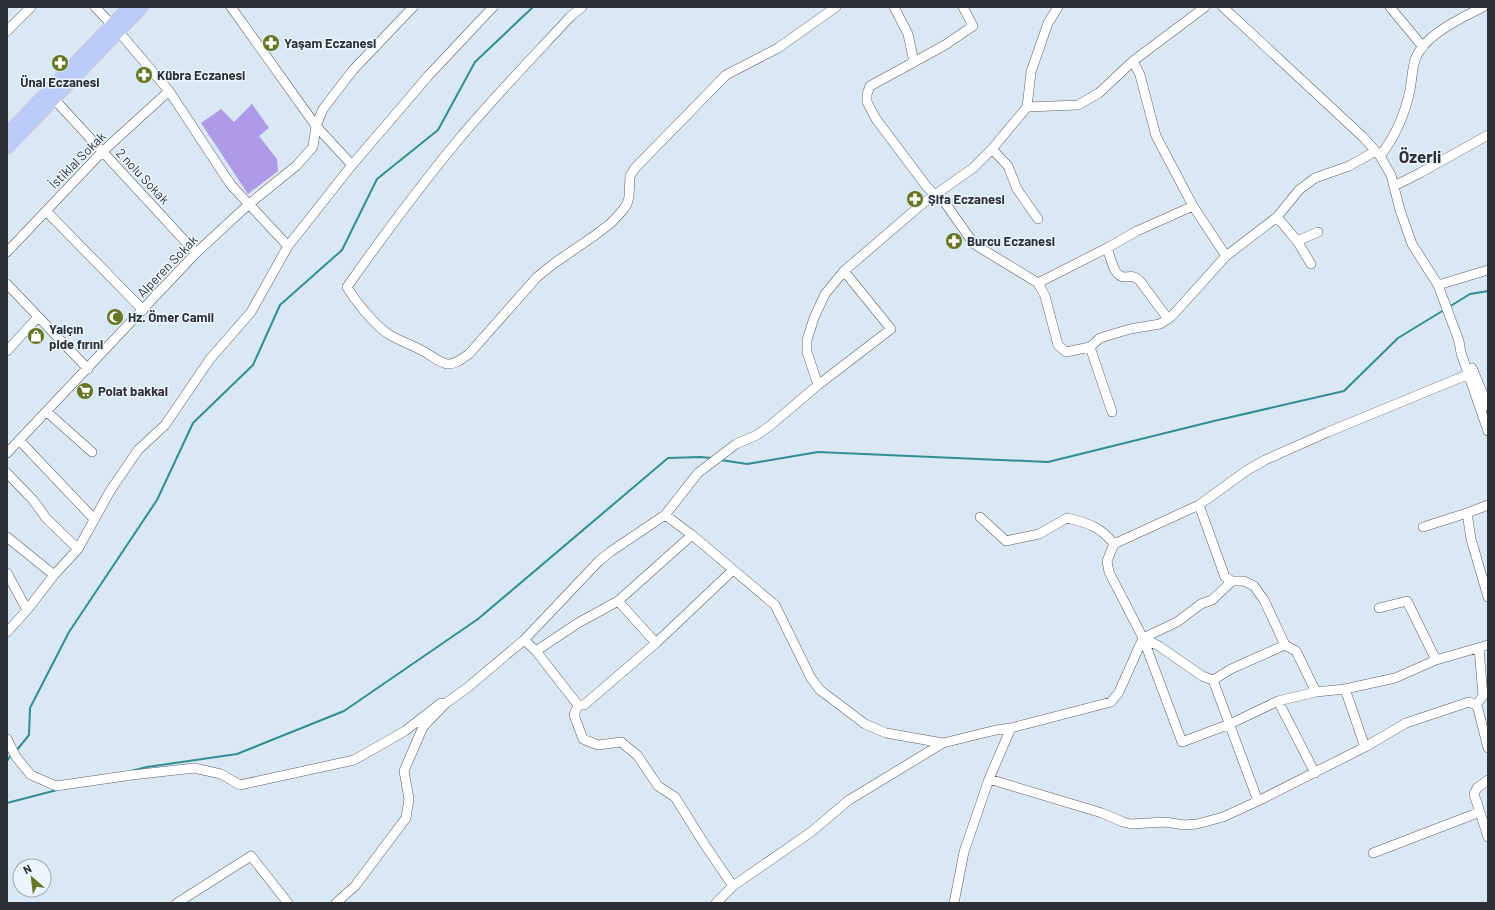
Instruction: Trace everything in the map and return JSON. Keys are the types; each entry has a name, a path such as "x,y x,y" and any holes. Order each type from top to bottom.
{"main road":[{"path":"7,148 54,99 115,29 129,7"},
{"path":"7,134 115,29 142,7"}],"street":[{"path":"7,31 31,7"},
{"path":"95,7 169,91 231,184 288,246"},
{"path":"231,7 316,126 352,165"},
{"name":"Alperen Sokak","path":"7,453 196,254 249,204 296,166 313,147 316,126 323,109 353,70 413,7"},
{"path":"7,632 54,575 78,549 110,491 138,450 165,425 210,358 250,312 288,246 352,165 429,75 493,7"},
{"path":"582,7 570,17 459,139 401,211 347,287 352,296 380,328 390,335 422,350 439,361 452,364 460,361 470,354 537,277 611,223 627,204 630,176 635,168 726,75 778,48 836,7"},
{"path":"894,7 908,34 914,62"},
{"path":"963,7 973,26 945,44 870,86 867,94 867,102 881,125 926,187 935,195 944,200 974,244 1038,283 1044,296 1058,345 1066,352 1090,347 1100,338 1130,329 1160,324 1168,319 1226,256 1277,217 1299,190 1315,178 1349,166 1378,153 1389,144 1399,125 1410,91 1415,59 1423,47 1442,29 1483,7"},
{"path":"818,385 807,352 807,340 814,318 825,294 844,271 935,195 973,168 992,149 1027,108 1031,72 1048,23 1058,7"},
{"path":"1027,108 1078,105 1099,93 1133,61 1205,7"},
{"path":"1223,7 1363,137 1378,153 1391,176 1412,244 1438,285 1459,341 1465,351 1488,431"},
{"path":"1390,7 1423,47"},
{"path":"1133,61 1140,75 1156,136 1193,206 1226,256"},
{"name":"İstiklal Sokak","path":"7,252 102,152 169,91"},
{"name":"2 nolu Sokak","path":"54,99 196,254"},
{"path":"1394,186 1488,135"},
{"path":"992,149 1008,166 1017,189 1038,220"},
{"path":"1038,283 1137,231 1193,206"},
{"path":"46,211 143,310"},
{"path":"1277,217 1297,241 1311,264"},
{"path":"1297,241 1318,232"},
{"path":"1107,248 1116,272 1122,276 1136,277 1168,319"},
{"path":"1438,285 1488,270"},
{"path":"336,903 355,886 406,818 409,799 404,771 423,727 446,703 474,682 524,640 599,561 665,515 698,473 736,444 758,435 818,385 891,329 844,271"},
{"path":"7,284 88,369"},
{"path":"7,351 38,317"},
{"path":"1090,347 1112,412"},
{"path":"1471,373 1328,432 1265,460 1246,471 1199,505 1114,544 1107,561 1109,572 1143,638 1182,742 1230,724 1278,702 1316,692 1345,689 1395,678 1436,660 1488,645"},
{"path":"1475,384 1488,380"},
{"path":"1475,384 1488,406"},
{"path":"47,412 92,452"},
{"path":"19,440 94,519"},
{"path":"7,473 33,500 46,518 78,549"},
{"path":"1199,505 1225,577 1232,581 1244,581 1254,586 1264,600 1284,645 1296,651 1316,692"},
{"path":"1423,527 1488,505"},
{"path":"1467,513 1470,539 1488,597"},
{"path":"665,515 692,535 775,605 811,678 820,690 865,724 886,733 943,743"},
{"path":"980,517 1006,541 1039,534 1067,518 1082,521 1097,528 1106,534 1114,544"},
{"path":"536,651 578,623 618,601 692,535"},
{"path":"7,537 54,575"},
{"path":"578,705 584,705 656,643 733,570"},
{"path":"7,573 26,610"},
{"path":"716,903 733,886 811,832 849,800 943,743 1012,728 1111,702 1119,692 1143,638 1177,622 1201,604 1212,600 1232,581"},
{"path":"618,601 656,643"},
{"path":"1379,608 1407,601 1436,660"},
{"path":"1143,638 1159,646 1202,676 1213,680 1258,801"},
{"path":"524,640 536,651 578,705"},
{"path":"1213,680 1231,669 1284,645"},
{"path":"1476,705 1483,696 1479,648"},
{"path":"7,739 16,757 31,775 56,786 194,768 221,774 240,785 354,760 404,731 431,710 474,682"},
{"path":"1345,689 1365,747"},
{"path":"1278,702 1315,773"},
{"path":"988,779 1102,813 1131,824 1165,822 1184,825 1197,824 1223,817 1315,773 1365,747 1406,723 1469,702 1476,705 1488,748"},
{"path":"578,705 574,715 583,739 598,745 621,742 637,755 658,786 675,797 733,886"},
{"path":"954,903 964,852 988,779 1012,728"},
{"path":"1488,780 1476,788 1474,794 1488,837"},
{"path":"1373,853 1480,812"},
{"path":"177,903 251,856 288,903"}],"shaded area":[{"path":"252,104 269,128 259,136 277,159 278,171 248,194 201,123 221,109 234,122"}],"waterway":[{"path":"16,751 29,735 30,708 69,632 157,500 193,423 253,365 280,305 342,250 377,179 438,130 475,62 533,7"},
{"path":"1449,307 1470,294 1488,291"},
{"path":"721,460 747,464 818,452 1048,462 1344,391 1398,338 1444,310"},
{"path":"131,771 147,767 237,754 344,711 478,619 668,458 711,458"},
{"path":"7,761 11,755"},
{"path":"7,803 57,790"}],"place":[{"name":"Yaşam Eczanesi","path":"271,43"},
{"name":"Ünal Eczanesi","path":"60,63"},
{"name":"Kübra Eczanesi","path":"144,75"},
{"name":"Şifa Eczanesi","path":"915,199"},
{"name":"Burcu Eczanesi","path":"954,241"},
{"name":"Hz. Ömer Camii","path":"115,317"},
{"name":"Yalçın pide fırıni","path":"36,336"},
{"name":"Polat bakkal","path":"85,391"}],"district":[{"name":"Özerli","path":"1420,157"}]}
